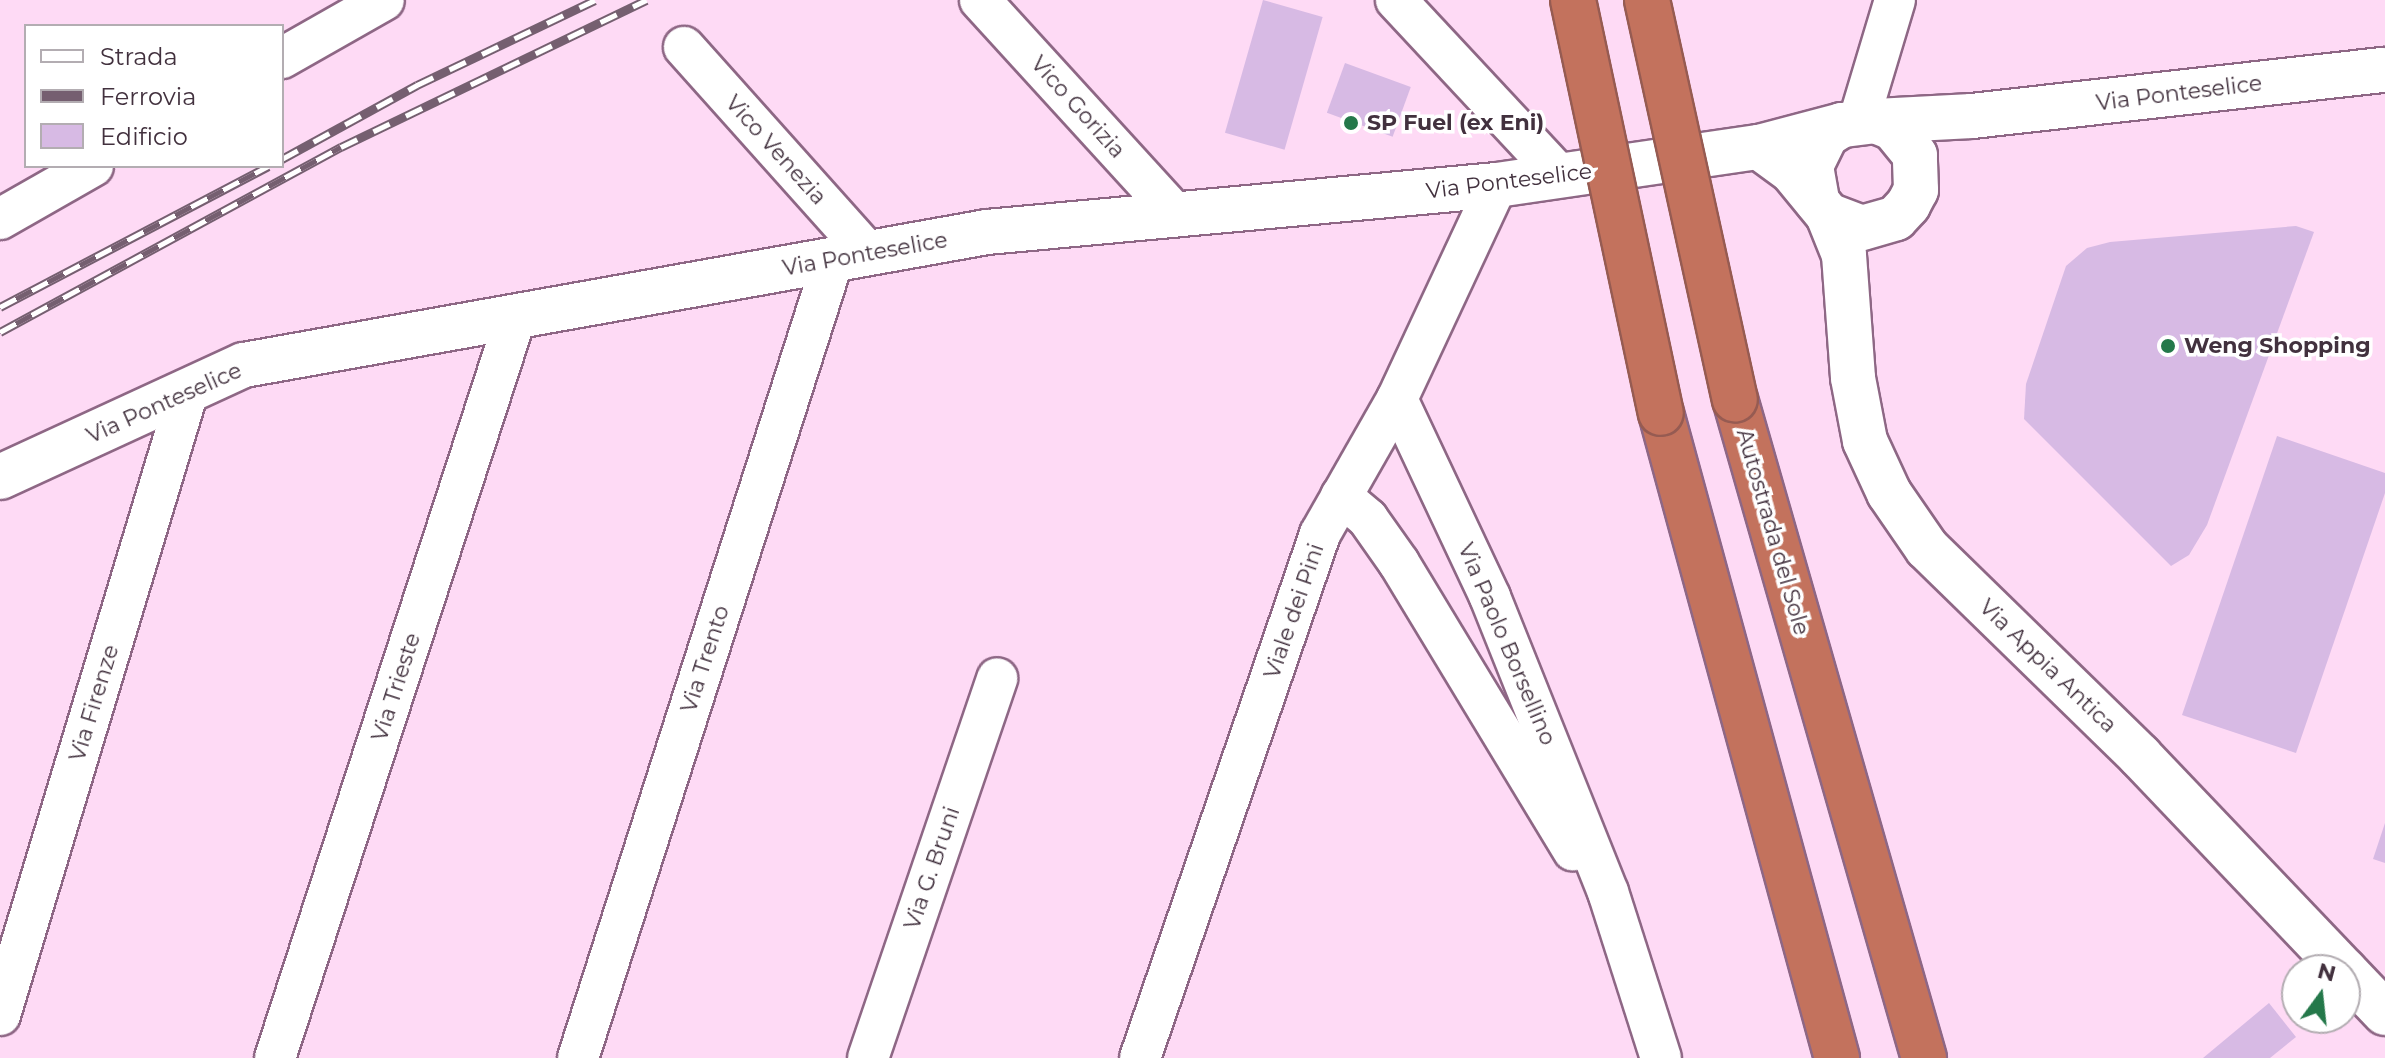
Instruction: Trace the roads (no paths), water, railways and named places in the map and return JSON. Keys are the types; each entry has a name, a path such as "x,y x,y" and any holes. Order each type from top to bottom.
{"highway":[{"path":"1573,0 1661,413 1837,1058"},
{"name":"Autostrada del Sole","path":"1647,0 1735,399 1924,1058"}],"street":[{"path":"284,57 384,0"},
{"name":"Vico Gorizia","path":"980,0 1176,215"},
{"path":"1396,0 1560,176"},
{"path":"1859,122 1895,0"},
{"name":"Vico Venezia","path":"684,47 851,257"},
{"name":"Via Ponteselice","path":"0,477 244,365 987,232 1497,185 1745,149 1859,122 1972,116 2385,70"},
{"path":"1745,149 1792,171 1823,208 1862,228 1906,204 1939,153 1972,116"},
{"path":"1823,208 1811,184 1813,157 1826,135 1859,122 1893,128 1915,155 1906,204"},
{"path":"0,219 89,168"},
{"name":"Viale dei Pini","path":"1140,1058 1320,534 1397,399 1497,185"},
{"name":"Via Appia Antica","path":"1851,312 1862,272 1906,204"},
{"name":"Via Appia Antica","path":"1823,208 1844,255 1851,312 1853,378 1865,441 1889,493 1927,548 2140,756 2328,954"},
{"name":"Via Trento","path":"578,1058 851,257"},
{"name":"Via Trieste","path":"275,1058 516,316"},
{"name":"Via Firenze","path":"0,1015 188,391"},
{"name":"Via Paolo Borsellino","path":"1397,399 1490,597 1608,892 1661,1058"},
{"name":"Via Paolo Borsellino","path":"1341,496 1368,519 1399,563 1565,840 1608,892"},
{"name":"Via G. Bruni","path":"868,1058 997,678"},
{"name":"Via Appia Antica","path":"2361,988 2385,1013"}],"railway":[{"path":"284,158 417,85 595,0"},
{"path":"0,332 341,147 646,0"},
{"path":"0,307 264,168"}],"place":[{"name":"SP Fuel (ex Eni)","path":"1351,123"},
{"name":"Weng Shopping","path":"2168,346"}]}
